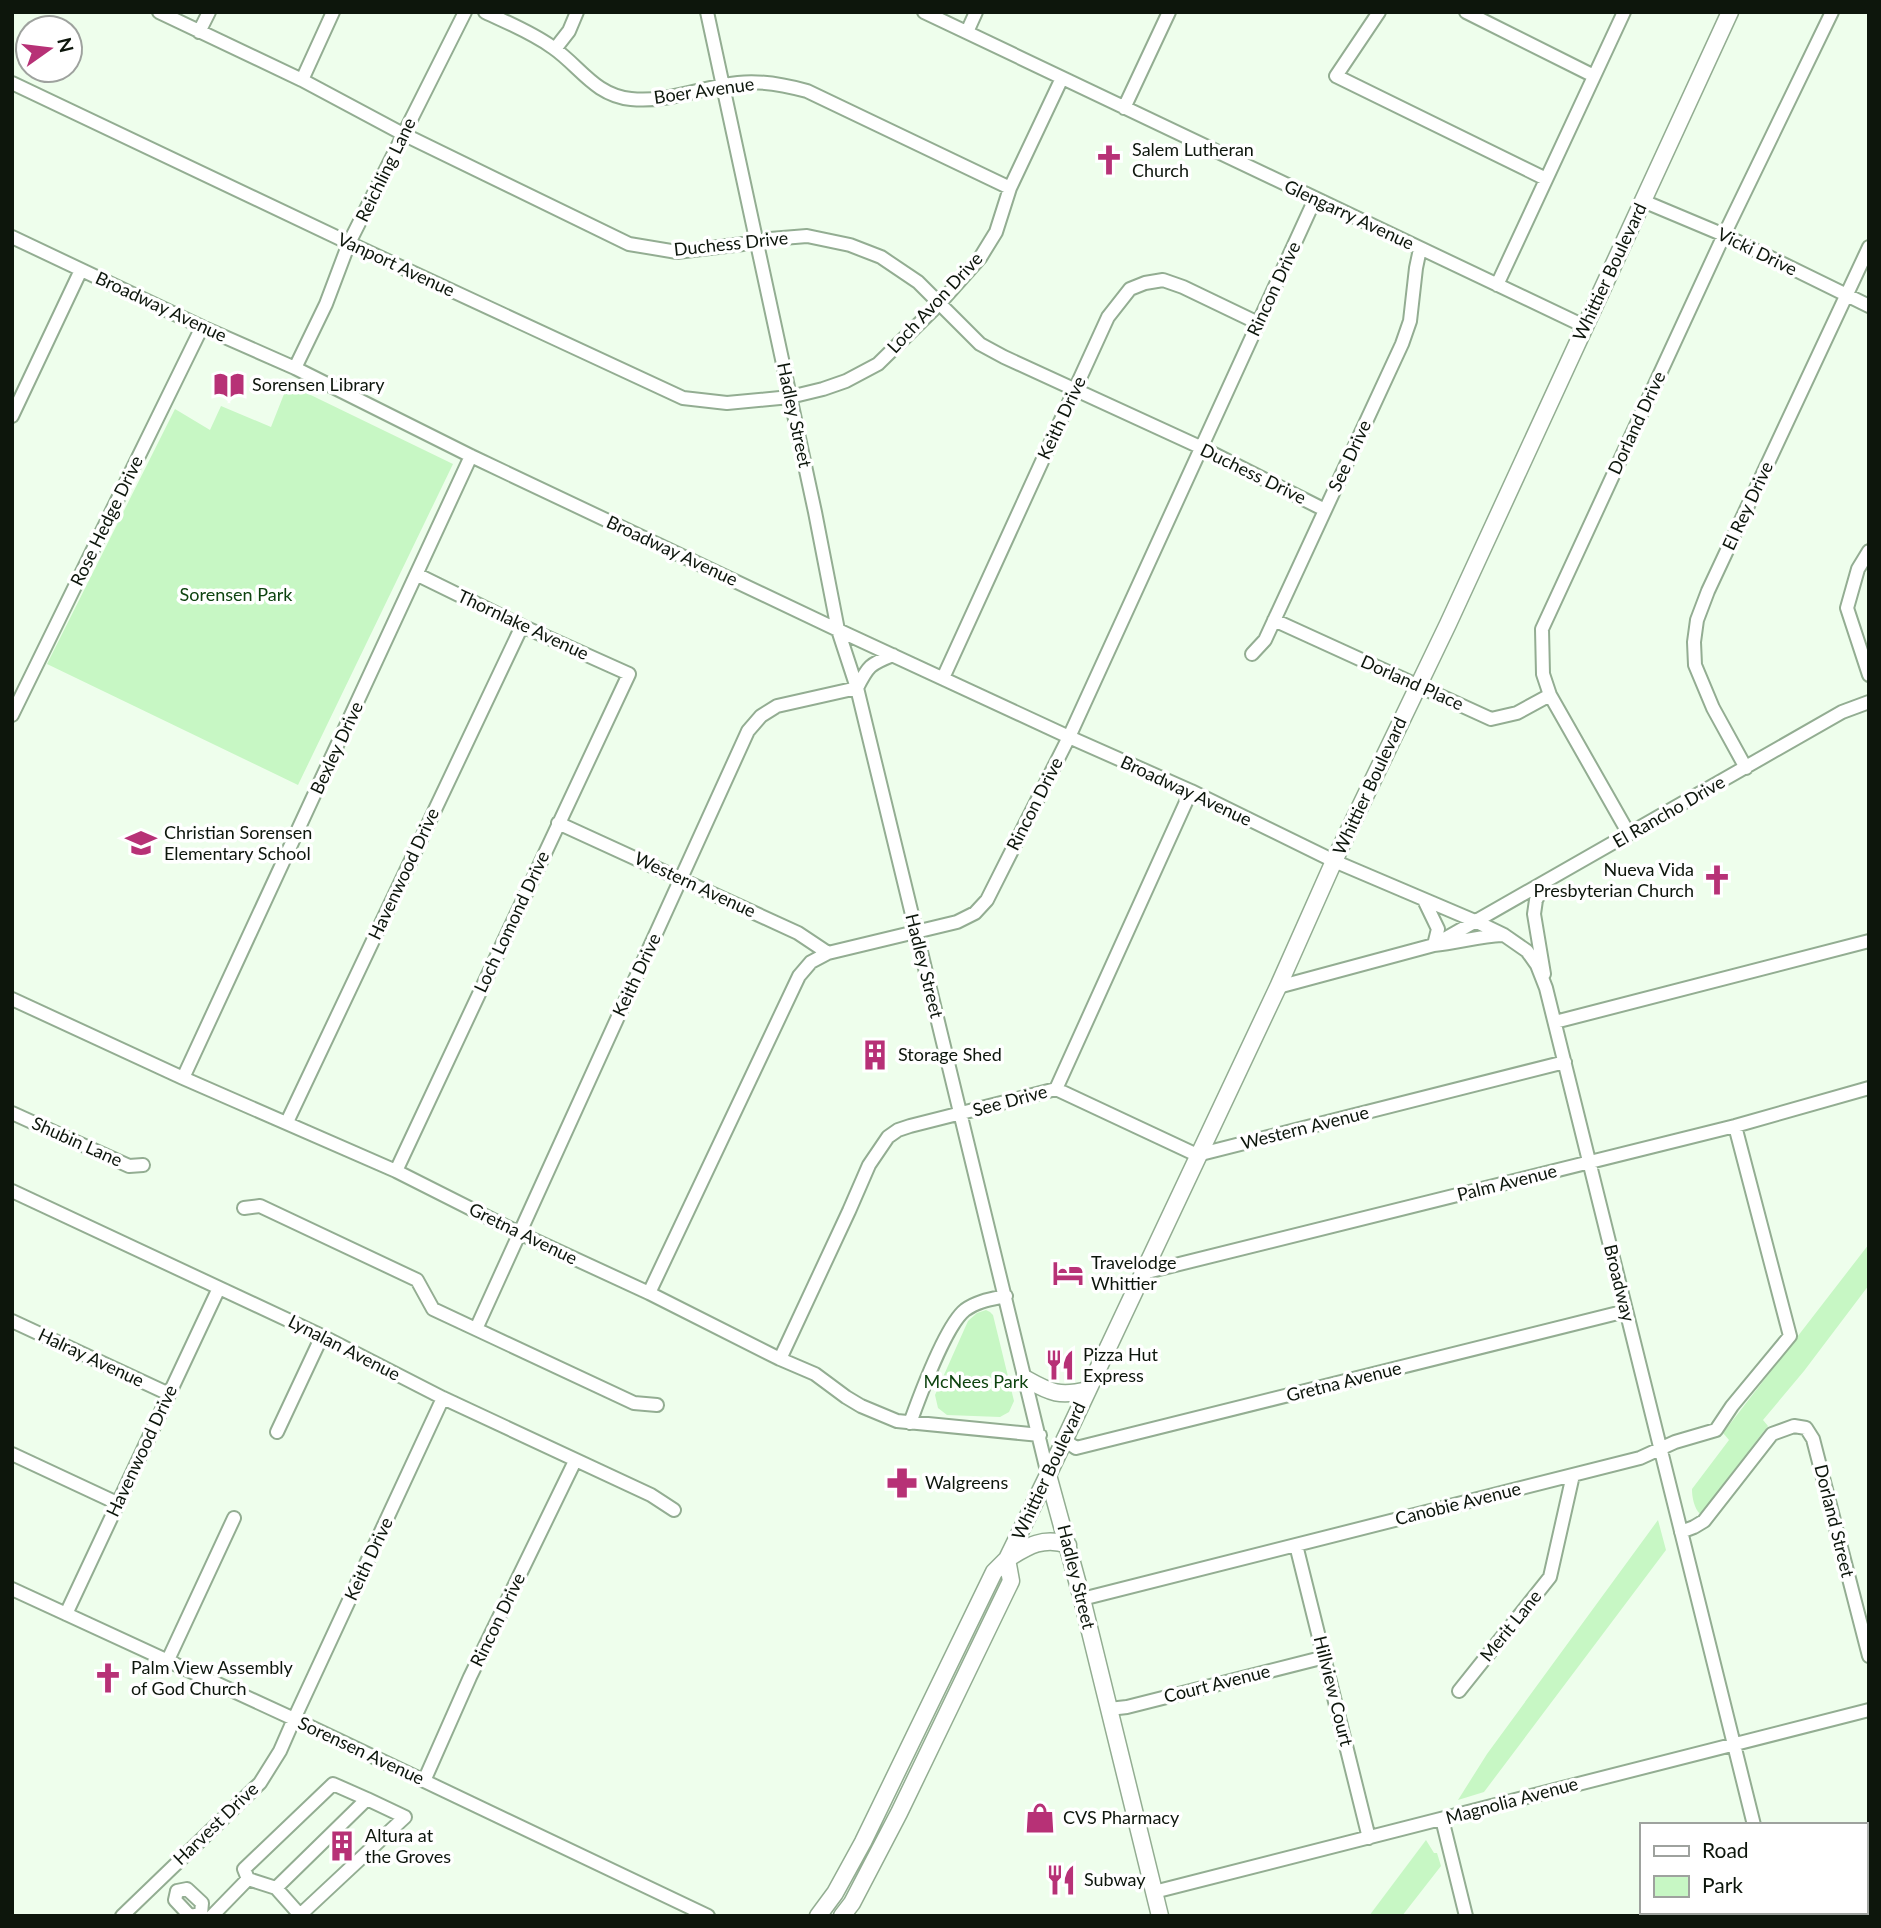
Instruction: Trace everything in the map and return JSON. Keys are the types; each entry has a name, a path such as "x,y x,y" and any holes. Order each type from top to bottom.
{"main road":[{"name":"Whittier Boulevard","path":"818,1916 835,1893 994,1572 1007,1559 1048,1475 1278,987 1334,861 1730,12"},
{"path":"1026,1379 1047,1391 1070,1395 1088,1390"},
{"name":"Hadley Street","path":"1048,1475 1082,1599 1160,1916"},
{"path":"1007,1559 1026,1547 1043,1541 1057,1541 1068,1545"},
{"name":"Whittier Boulevard","path":"842,1916 852,1903 899,1813 1011,1581 1007,1559"},
{"path":"981,1599 986,1610 981,1643"},
{"path":"899,1813 896,1797 917,1754 920,1742 917,1730"},
{"path":"870,1868 870,1852 886,1814 881,1804"}],"street":[{"name":"Duchess Drive","path":"159,12 302,80 403,134 629,244 677,252 807,236 850,245 881,257 918,282 980,344 1200,447 1325,510"},
{"path":"199,32 209,12"},
{"path":"302,80 333,12"},
{"name":"Reichling Lane","path":"295,368 326,304 349,243 465,12"},
{"name":"Boer Avenue","path":"485,12 530,32 555,49 588,79 615,95 632,99 656,99 738,83 767,82 788,85 807,91 1010,188"},
{"path":"555,49 569,31 577,12"},
{"name":"Hadley Street","path":"707,12 838,629 857,688 1048,1475"},
{"name":"Glengarry Avenue","path":"924,12 1584,326"},
{"path":"967,32 976,12"},
{"path":"1124,108 1169,12"},
{"path":"1379,12 1336,76 1546,179"},
{"path":"1466,12 1594,76"},
{"path":"1497,285 1624,12"},
{"name":"Dorland Drive","path":"1629,834 1550,695 1543,674 1542,629 1724,235 1832,12"},
{"name":"Loch Avon Drive","path":"790,397 823,390 878,363 940,303 981,258 996,232 1010,188 1062,78"},
{"name":"Vanport Avenue","path":"12,83 684,398 727,404 790,397"},
{"name":"Rincon Drive","path":"649,1293 790,992 811,962 828,953 957,922 975,913 987,900 1069,737 1315,199"},
{"name":"Vicki Drive","path":"1643,201 1724,235 1869,306"},
{"name":"Broadway Avenue","path":"12,237 295,368 471,456 1069,737 1191,791 1334,861"},
{"name":"El Rey Drive","path":"1746,768 1713,708 1695,665 1697,621 1714,579 1869,247"},
{"name":"See Drive","path":"1252,653 1265,640 1402,344 1410,321 1420,249"},
{"path":"12,416 81,270"},
{"name":"Keith Drive","path":"943,678 1108,317 1130,289 1144,283 1163,280 1258,323"},
{"name":"Rose Hedge Drive","path":"12,715 202,327"},
{"name":"Bexley Drive","path":"183,1078 471,456"},
{"path":"1869,551 1858,569 1847,608 1869,675"},
{"name":"Thornlake Avenue","path":"418,575 629,674"},
{"name":"Dorland Place","path":"1274,620 1491,719 1517,713 1550,695"},
{"name":"Havenwood Drive","path":"287,1122 522,626"},
{"path":"857,688 874,662 893,655"},
{"name":"Loch Lomond Drive","path":"396,1171 629,674"},
{"name":"Keith Drive","path":"475,1329 748,732 761,716 777,706 857,688"},
{"name":"El Rancho Drive","path":"1434,945 1842,712 1869,702"},
{"name":"See Drive","path":"780,1359 869,1165 888,1137 898,1130 1056,1089 1191,791"},
{"name":"Western Avenue","path":"558,823 798,933 828,953"},
{"name":"Broadway","path":"1334,861 1504,935 1527,951 1537,965 1555,1023 1754,1823"},
{"path":"1546,989 1534,914 1536,900 1547,880"},
{"path":"1424,900 1438,929 1434,945"},
{"name":"El Rancho Drive","path":"1278,987 1434,945 1451,944 1481,936 1504,935"},
{"path":"1555,1023 1869,941"},
{"name":"Gretna Avenue","path":"12,999 183,1078 396,1171 519,1233 815,1374 860,1406 897,1421 1040,1435"},
{"name":"Western Avenue","path":"1197,1155 1564,1062"},
{"name":"Palm Avenue","path":"1143,1273 1590,1163 1869,1088"},
{"path":"1056,1089 1197,1155"},
{"name":"Shubin Lane","path":"12,1113 129,1166 143,1165"},
{"name":"Canobie Avenue","path":"1082,1599 1640,1458 1675,1442 1716,1430 1732,1406 1790,1336 1735,1126"},
{"name":"Lynalan Avenue","path":"12,1191 322,1335 443,1398 651,1495 674,1510"},
{"path":"243,1208 260,1206 417,1280 433,1309 634,1403 657,1405"},
{"name":"Havenwood Drive","path":"66,1614 219,1288"},
{"path":"910,1423 956,1319 979,1302 1006,1296"},
{"name":"Gretna Avenue","path":"1064,1440 1078,1448 1626,1311"},
{"name":"Halray Avenue","path":"12,1321 169,1394"},
{"path":"277,1432 322,1335"},
{"name":"Keith Drive","path":"294,1719 443,1398"},
{"name":"Dorland Street","path":"1681,1532 1704,1521 1772,1434 1794,1426 1806,1428 1813,1439 1869,1656"},
{"path":"12,1454 117,1503"},
{"name":"Rincon Drive","path":"424,1781 470,1677 575,1461"},
{"name":"Merit Lane","path":"1459,1691 1550,1577 1573,1475"},
{"path":"167,1662 234,1518"},
{"name":"Hillview Court","path":"1296,1545 1369,1838"},
{"name":"Sorensen Avenue","path":"12,1589 294,1719 708,1916"},
{"name":"Court Avenue","path":"1109,1709 1128,1707 1325,1657"},
{"name":"Magnolia Avenue","path":"1154,1892 1869,1710"},
{"name":"Harvest Drive","path":"121,1916 260,1783 280,1751 294,1719"},
{"path":"333,1784 405,1817 300,1914 276,1888 248,1879 244,1868 333,1784"},
{"path":"276,1888 367,1799"},
{"path":"1442,1819 1466,1916"},
{"path":"162,1877 177,1891"},
{"path":"177,1891 175,1900 190,1916 205,1915 248,1879"},
{"path":"177,1891 187,1889 202,1903 205,1915"},
{"path":"184,1910 197,1898"}],"green space":[{"name":"Sorensen Park","path":"288,384 453,464 298,785 47,664 175,409 210,430 221,406 271,427"},
{"path":"1869,1244 1869,1285 1763,1420 1768,1426 1700,1514 1696,1509 1692,1489 1729,1440 1723,1433"},
{"name":"McNees Park","path":"986,1310 993,1315 1014,1401 1009,1412 1000,1417 947,1415 938,1408 935,1395 968,1321 977,1313"},
{"path":"1658,1520 1666,1550 1484,1792 1458,1800 1487,1754"},
{"path":"1426,1840 1434,1853 1437,1853 1441,1866 1402,1916 1369,1916"}],"place":[{"name":"Salem Lutheran Church","path":"1109,160"},
{"name":"Sorensen Library","path":"229,385"},
{"name":"Christian Sorensen Elementary School","path":"141,843"},
{"name":"Nueva Vida Presbyterian Church","path":"1717,880"},
{"name":"Storage Shed","path":"875,1055"},
{"name":"Travelodge Whittier","path":"1068,1273"},
{"name":"Pizza Hut Express","path":"1060,1365"},
{"name":"Walgreens","path":"902,1483"},
{"name":"Palm View Assembly of God Church","path":"108,1678"},
{"name":"CVS Pharmacy","path":"1040,1818"},
{"name":"Altura at the Groves","path":"342,1846"},
{"name":"Subway","path":"1061,1880"}]}
